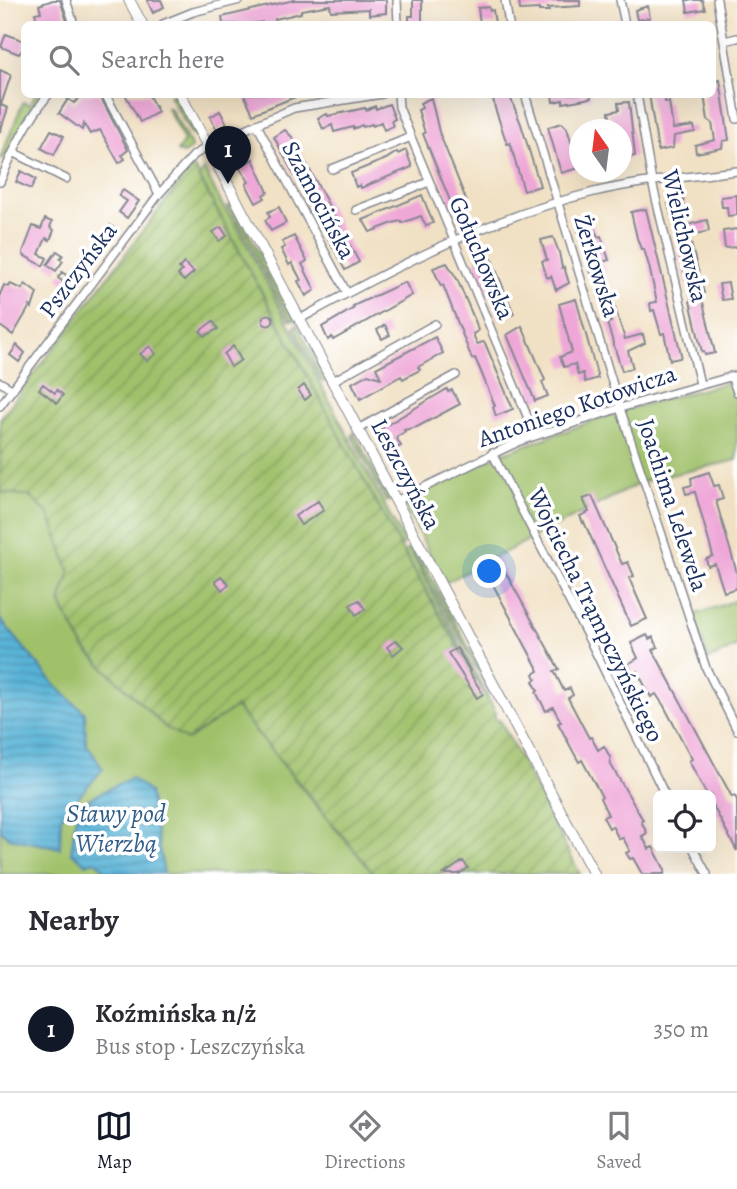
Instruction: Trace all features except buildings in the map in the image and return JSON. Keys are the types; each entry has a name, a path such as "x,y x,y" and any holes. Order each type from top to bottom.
{"street":[{"path":"66,0 73,21"},
{"path":"129,0 140,21"},
{"path":"170,21 193,12 240,0"},
{"path":"397,0 398,21"},
{"path":"505,0 508,21"},
{"path":"620,0 624,21"},
{"path":"717,0 737,119"},
{"path":"724,41 737,38"},
{"path":"0,182 13,152 45,98"},
{"path":"107,98 159,194"},
{"name":"Leszczyńska","path":"182,98 594,874"},
{"name":"Pszczyńska","path":"0,407 159,194 194,155 294,108 357,98"},
{"name":"Gołuchowska","path":"398,98 411,138 535,435"},
{"name":"Żerkowska","path":"526,98 620,408"},
{"name":"Wielichowska","path":"638,98 652,182 700,384"},
{"name":"Szamocińska","path":"257,125 347,293"},
{"path":"332,169 411,138"},
{"path":"13,152 66,179"},
{"path":"300,319 454,240 557,202 604,190 737,171"},
{"path":"356,210 429,182"},
{"path":"333,381 435,324"},
{"path":"358,429 456,374"},
{"path":"734,376 737,392"},
{"name":"Antoniego Kotowicza","path":"396,501 492,453 535,435 734,376"},
{"path":"0,382 13,390"},
{"name":"Joachima Lelewela","path":"620,408 706,668 737,730"},
{"name":"Wojciecha Trąmpczyńskiego","path":"492,453 663,790"},
{"path":"696,853 707,874"}],"green space":[{"path":"34,98 42,98 27,117 6,158 0,159 23,102 30,105"},
{"path":"171,98 176,98 197,140"},
{"path":"167,108 170,108 191,146 191,149 183,154 177,151 184,141"},
{"path":"194,168 400,546 496,713 494,715 497,721 500,720 580,874 374,874 236,707 187,740 165,727 84,648 60,602 70,572 49,514 29,496 0,492 0,419 190,169"},
{"path":"204,169 224,208 235,222 405,544 400,546 199,177"},
{"path":"233,204 295,320 290,320 237,220 227,207"},
{"path":"297,324 327,382 322,381 294,328"},
{"path":"737,380 737,460 644,481 445,583 402,501 498,455 624,410"},
{"path":"354,432 390,501 386,501 352,436"},
{"path":"0,492 29,496 49,514 70,572 60,602 84,648 165,727 236,707 376,874 0,874"},
{"path":"415,546 492,692 489,691 411,548"},
{"path":"409,549 418,565 496,713 404,552"},
{"path":"737,600 737,646 708,660 694,615"}],"water":[{"path":"0,619 56,686 85,713 86,743 103,769 61,817 60,848 9,838 0,829"},
{"name":"Stawy pod Wierzbą","path":"131,778 149,792 164,874 110,874 95,861 86,864 71,852 76,816 90,798"}],"place":[{"name":"Koźmińska n/ż","path":"228,184"}]}
